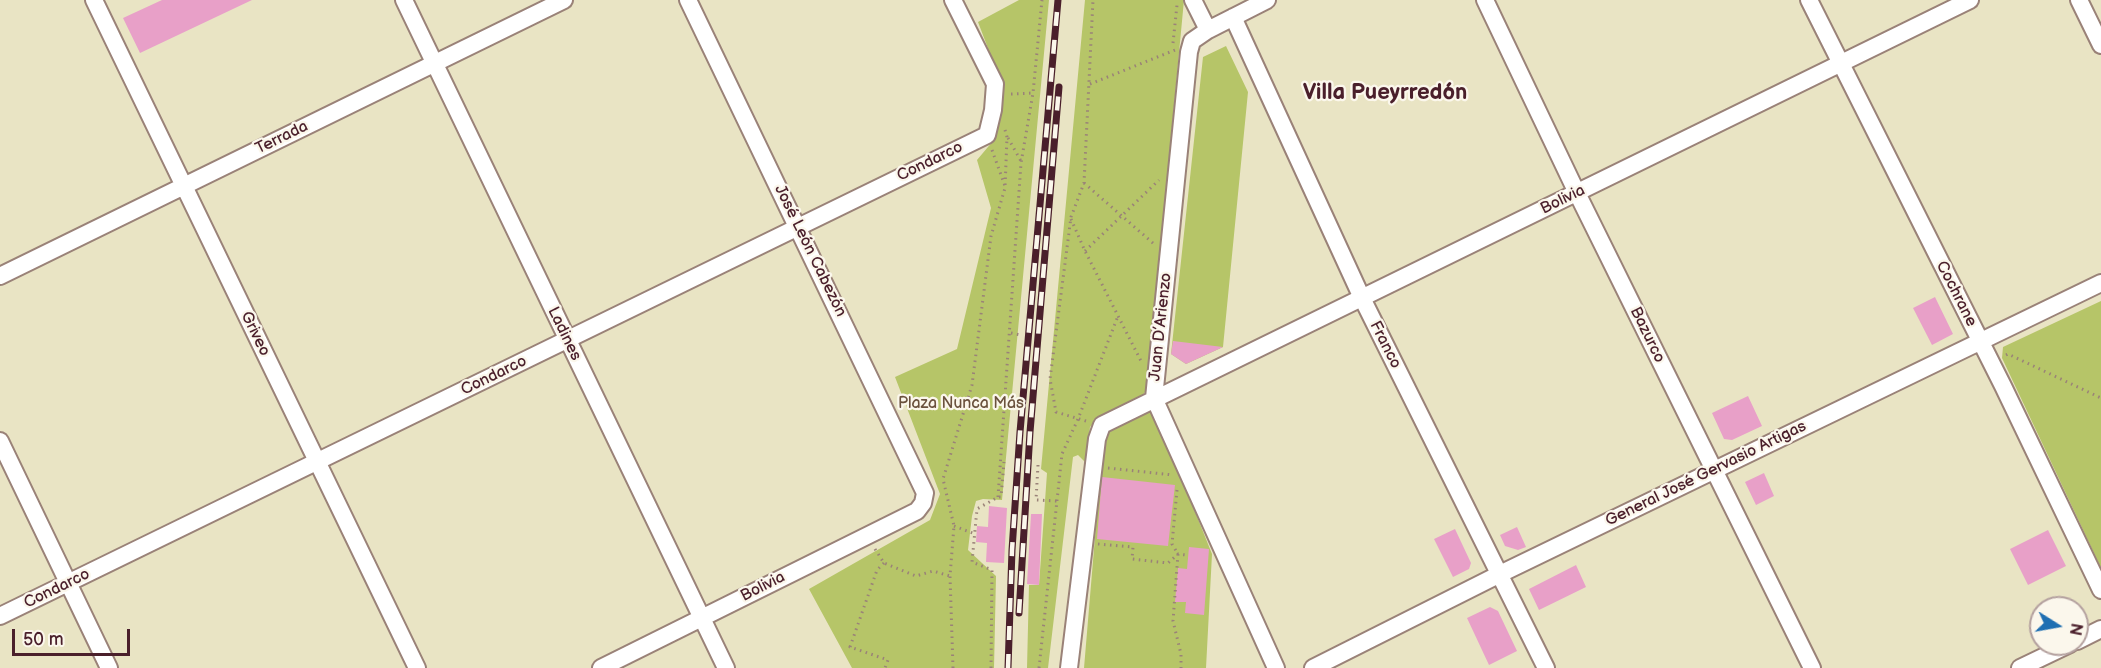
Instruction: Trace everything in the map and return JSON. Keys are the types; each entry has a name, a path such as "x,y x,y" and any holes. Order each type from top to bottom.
{"street":[{"name":"Griveo","path":"94,0 417,668"},
{"name":"Ladines","path":"404,0 726,668"},
{"name":"Terrada","path":"0,276 564,0"},
{"name":"José León Cabezón","path":"688,0 799,226 925,493 923,503"},
{"path":"953,0 995,84 993,110 987,135"},
{"path":"1193,0 1208,30"},
{"path":"1181,51 1208,30 1268,0"},
{"name":"Bazurco","path":"1485,0 1577,193 1812,668"},
{"name":"Cochrane","path":"1809,0 1981,342 2101,590"},
{"name":"Bolivia","path":"1154,398 1970,0"},
{"path":"2079,0 2101,45"},
{"name":"Franco","path":"1233,17 1362,298 1546,668"},
{"name":"Juan D’Arienzo","path":"1069,668 1097,439 1102,425 1154,398 1181,51"},
{"name":"Condarco","path":"0,616 987,135"},
{"name":"General José Gervasio Artigas","path":"1312,668 1500,573 2101,283"},
{"path":"1154,398 1184,477 1276,668"},
{"path":"0,441 109,668"},
{"name":"Bolivia","path":"601,668 917,511 923,503"},
{"path":"2020,668 2045,656"}],"path":[{"path":"998,497 1022,163 1033,93 1042,0"},
{"path":"1086,421 1056,412 1050,379 1071,218 1084,183 1093,0"},
{"path":"1171,62 1181,51 1178,0"},
{"path":"1090,84 1181,51"},
{"path":"995,84 1010,94 1033,93"},
{"path":"953,668 950,576 954,526 943,479 972,385 991,236 1005,188 1007,137 1005,127"},
{"path":"987,135 1005,188"},
{"path":"1007,137 1022,163"},
{"path":"1085,251 1159,180 1158,191"},
{"path":"1084,183 1154,244 1155,233"},
{"path":"1071,218 1085,251 1143,364 1144,353"},
{"path":"1039,668 1062,454 1118,316"},
{"path":"1011,333 1021,335"},
{"path":"1990,362 2008,354 2101,398"},
{"path":"991,668 992,570 972,562 977,509 1001,497 1004,462"},
{"path":"1038,465 1035,500 1057,501"},
{"path":"1094,466 1184,477 1172,544 1178,554 1173,621 1181,654 1181,668"},
{"path":"954,526 975,534"},
{"path":"867,534 884,563 916,576 933,572 950,576"},
{"path":"1084,542 1133,547 1132,559 1168,563 1178,554 1186,555"},
{"path":"884,563 877,570 850,647 888,660 885,668"}],"green space":[{"name":"Plaza Nunca Más","path":"1019,0 1049,0 1002,500 976,501 968,550 996,576 994,668 852,668 809,589 930,520 940,494 895,377 957,349 991,208 977,160 993,141 1001,97 1000,80 978,22"},
{"path":"1085,0 1184,0 1147,390 1140,398 1098,419 1090,427 1086,463 1078,455 1073,457 1048,668 1027,668 1029,585 1039,585 1047,473 1041,469"},
{"path":"1226,46 1248,92 1223,347 1186,364 1171,354 1203,57"},
{"path":"2101,301 2101,568 2002,358 2003,347"},
{"path":"1149,408 1184,484 1212,554 1206,668 1084,668 1103,442 1109,430"}],"building":[{"path":"162,0 252,0 140,53 123,18"},
{"path":"1935,297 1953,334 1932,345 1913,308"},
{"path":"1173,341 1223,347 1186,364 1171,354"},
{"path":"1748,396 1762,426 1732,440 1724,439 1712,413"},
{"path":"1764,473 1774,496 1756,505 1745,482"},
{"path":"1102,477 1175,485 1168,546 1097,539"},
{"path":"989,506 1007,508 1004,563 986,562 987,543 976,542 977,526 988,527"},
{"path":"1031,514 1042,514 1039,585 1027,584"},
{"path":"1517,527 1526,547 1518,550 1505,546 1500,535"},
{"path":"1455,529 1471,563 1469,569 1453,577 1434,539"},
{"path":"2048,530 2066,566 2028,585 2010,549"},
{"path":"1189,547 1209,549 1204,615 1185,613 1186,602 1175,602 1178,568 1187,569"},
{"path":"1576,565 1586,587 1539,610 1529,589"},
{"path":"1490,607 1498,611 1517,651 1489,665 1467,618"}],"railway":[{"path":"1008,668 1012,550 1020,432 1058,0"},
{"path":"1019,613 1030,432 1059,87"}],"district":[{"name":"Villa Pueyrredón","path":"1385,93"}]}
